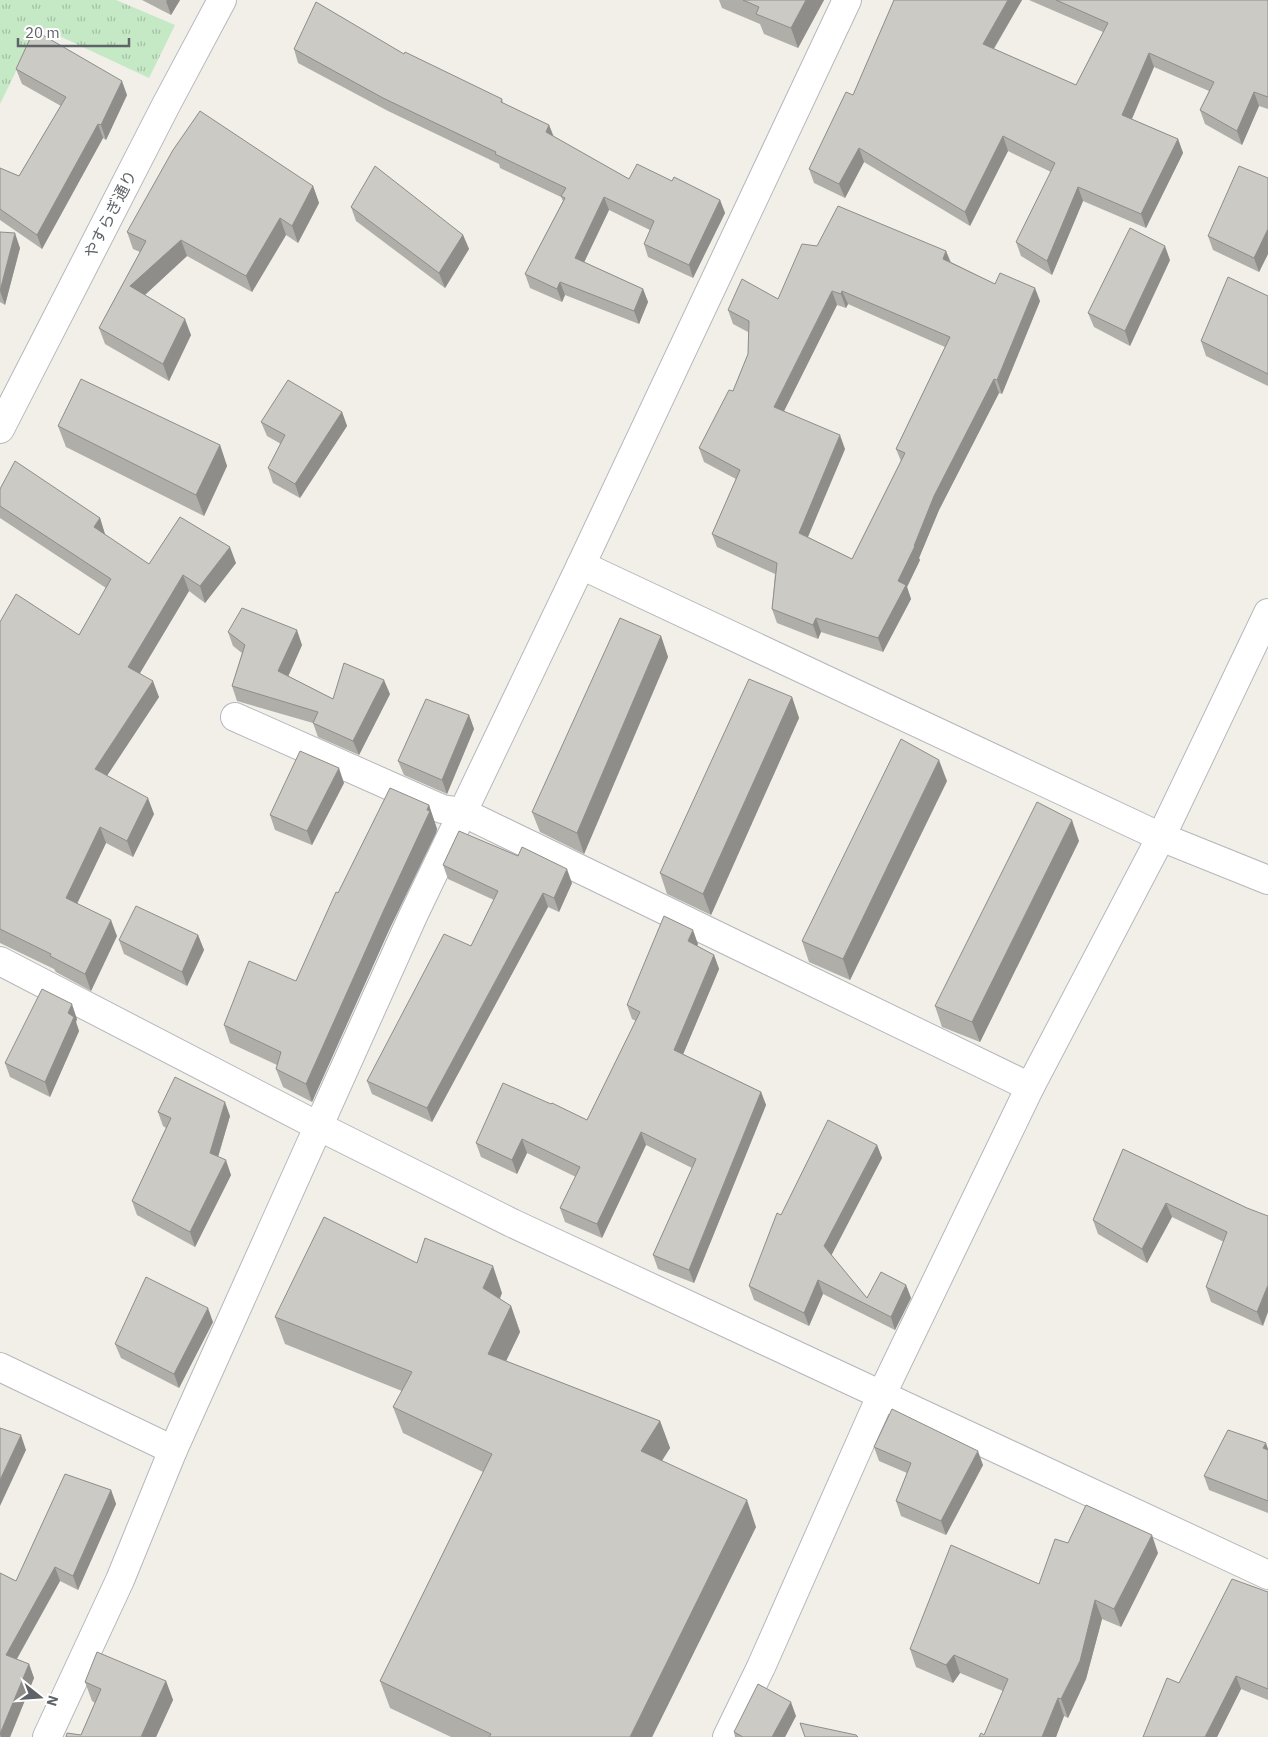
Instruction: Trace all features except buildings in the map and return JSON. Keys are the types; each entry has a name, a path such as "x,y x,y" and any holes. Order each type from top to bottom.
{"street":[{"name":"やすらぎ通り","path":"0,429 222,0"},
{"path":"47,1737 120,1580 173,1450 413,916 581,565 847,0"},
{"path":"581,565 1161,837 1268,880"},
{"path":"727,1737 761,1667 881,1396 1030,1087 1161,837 1268,613"},
{"path":"235,717 442,809 462,812 1030,1087"},
{"path":"0,960 318,1126 512,1223 1268,1575"},
{"path":"0,1367 173,1450"}],"green space":[{"path":"0,0 116,0 175,25 149,78 38,26 0,104"}]}
